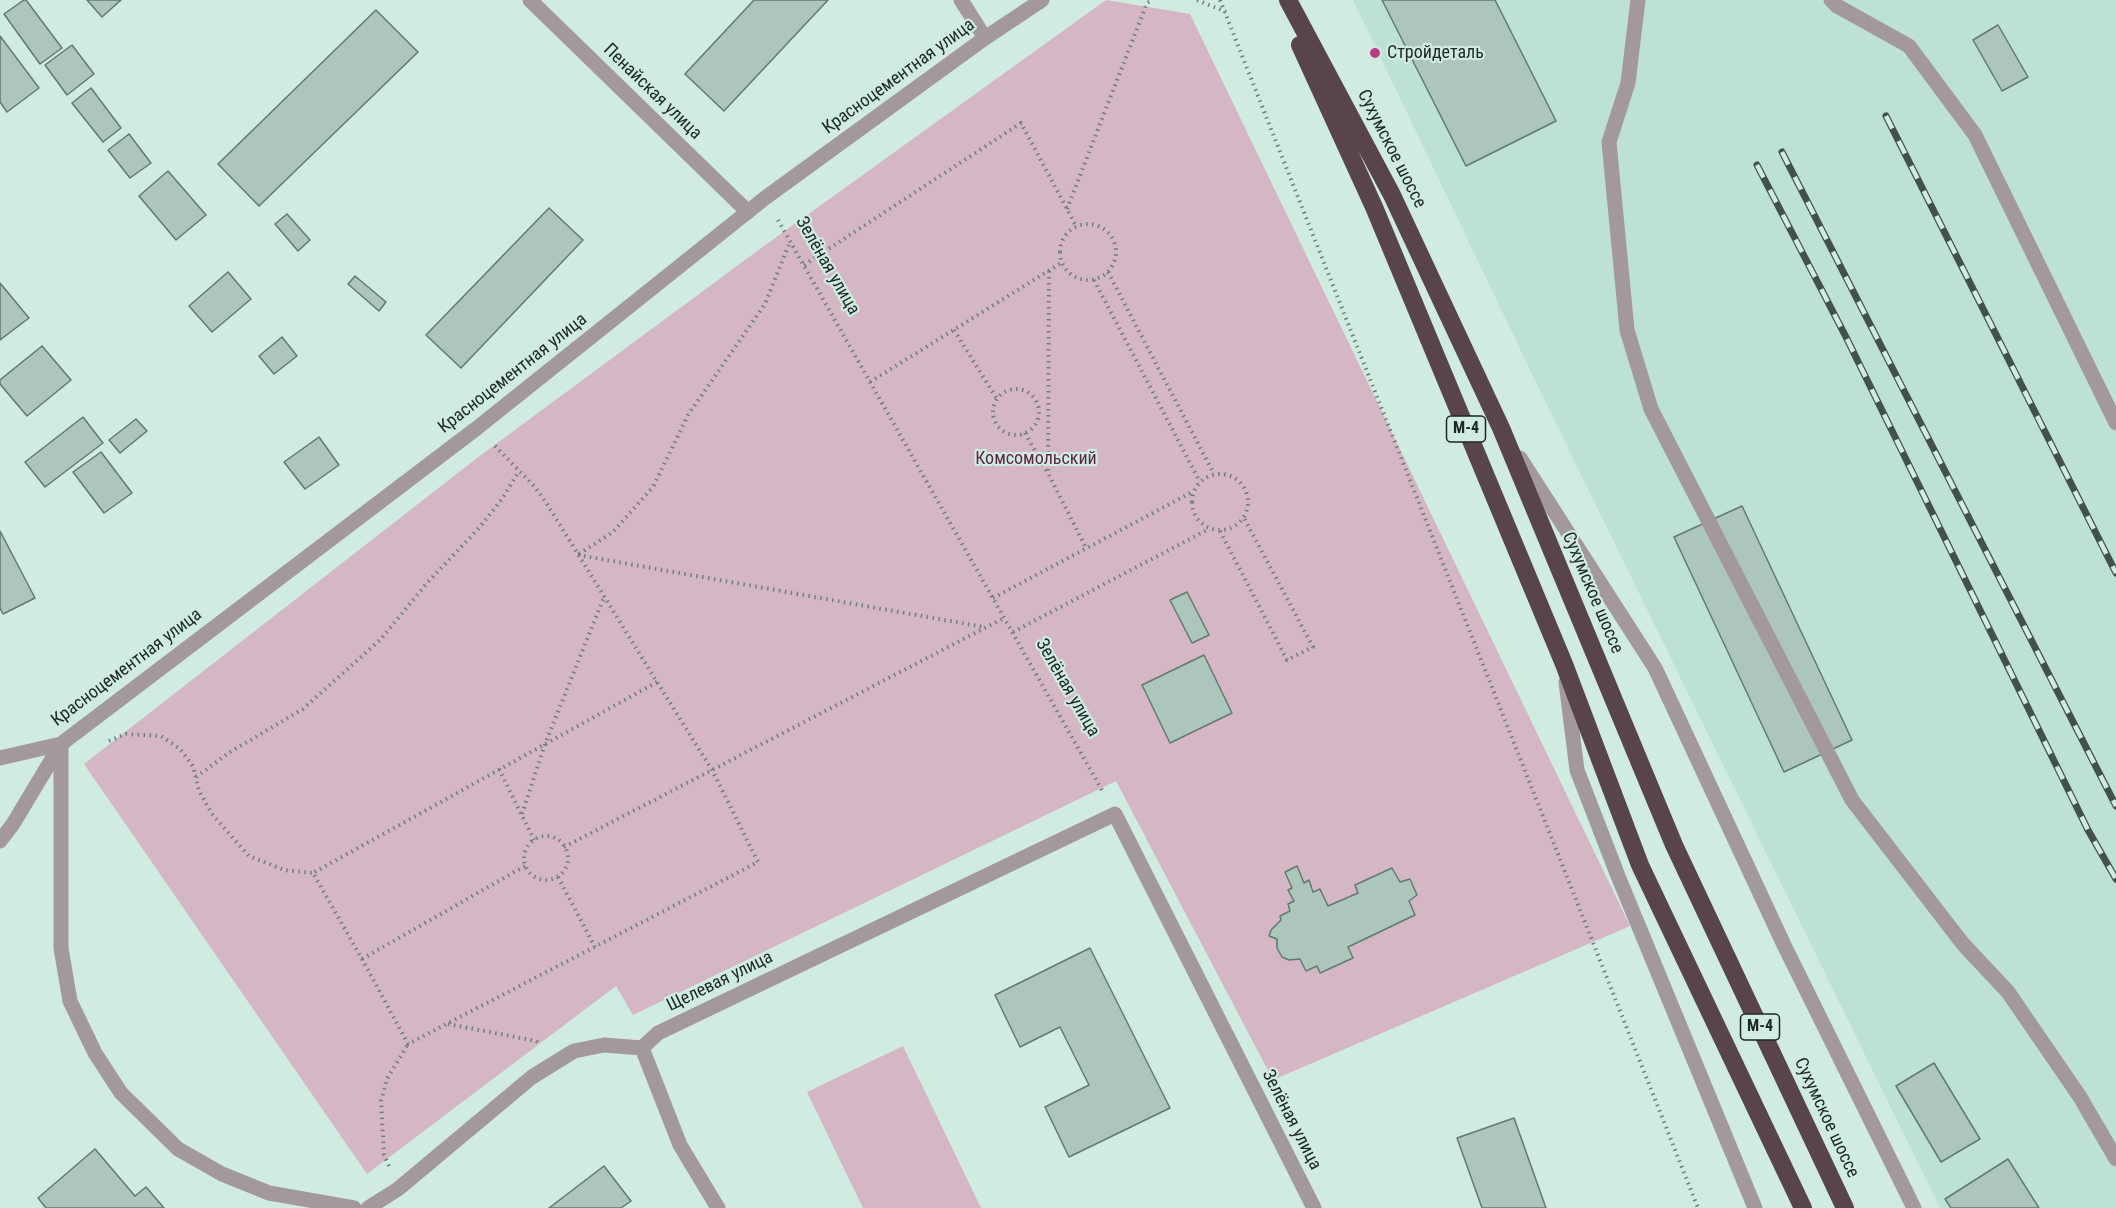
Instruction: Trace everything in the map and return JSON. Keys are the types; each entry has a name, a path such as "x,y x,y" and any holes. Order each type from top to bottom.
{"highway":[{"name":"Сухумское шоссе","path":"1279,0 1378,218 1564,664 1640,865 1803,1208"},
{"name":"Сухумское шоссе","path":"1288,0 1392,195 1501,428 1674,845 1845,1208"}],"street":[{"name":"Пенайская улица","path":"530,0 748,212"},
{"path":"961,0 985,38"},
{"name":"Красноцементная улица","path":"0,758 61,744 477,428 765,198 985,38 1042,0"},
{"path":"1638,0 1628,83 1609,142 1627,330 1651,409 1852,800 1963,944 2008,992 2080,1097 2116,1159"},
{"path":"1831,0 1837,6 1909,46 1975,135 2116,423"},
{"path":"1501,428 1655,668 1784,945 1914,1208"},
{"path":"1564,664 1577,770 1618,876 1755,1208"},
{"path":"0,841 13,824 61,744"},
{"path":"61,744 62,948 70,1002 95,1053 121,1093 178,1149 222,1174 269,1193 354,1208"},
{"name":"Щелевая улица","path":"642,1048 658,1033 1115,814"},
{"name":"Зелёная улица","path":"1115,814 1314,1208"},
{"path":"368,1208 398,1189 532,1077 574,1051 604,1045 642,1048 680,1145 718,1208"}],"path":[{"path":"1067,208 1148,3 1153,0"},
{"path":"1197,0 1226,12"},
{"path":"1220,0 1698,1208"},
{"path":"804,265 1021,123 1076,226"},
{"name":"Зелёная улица","path":"765,198 1115,814"},
{"path":"1093,224 1103,228 1111,236 1116,257 1108,272 1094,280 1077,278 1061,263 1059,252 1061,241 1067,232 1076,226 1093,224"},
{"path":"578,555 613,532 653,487 688,415 765,304 791,241"},
{"path":"870,382 1061,263"},
{"path":"1048,473 1049,271"},
{"path":"1108,272 1214,474"},
{"path":"1094,280 1200,482"},
{"path":"954,330 997,399"},
{"path":"1016,389 1025,391 1035,399 1039,411 1038,421 1025,433 1012,435 1000,428 994,417 997,399 1007,391 1016,389"},
{"path":"398,1189 384,1155 381,1101 387,1079 408,1044 758,862 712,770 547,504 477,428"},
{"path":"1025,433 1086,549"},
{"path":"196,777 230,752 303,709 381,639 427,583 479,528 502,499 519,471"},
{"path":"1214,474 1231,476 1244,486 1249,502 1244,518 1236,525 1220,531 1209,529 1201,523 1194,513 1192,502 1194,491 1200,482 1214,474"},
{"path":"993,598 1194,491"},
{"path":"1220,531 1287,660 1313,647 1244,518"},
{"path":"1013,632 1209,529"},
{"path":"578,555 985,627"},
{"path":"522,814 545,744 604,596"},
{"path":"564,847 1005,618"},
{"path":"61,744 91,748 126,734 161,736 180,749 193,766 199,791 212,814 249,856 284,870 312,873 657,682"},
{"path":"499,769 534,840"},
{"path":"551,837 558,840 564,847 567,864 558,877 541,880 533,877 525,866 524,854 534,840 551,837"},
{"path":"362,959 525,866"},
{"path":"312,873 408,1044"},
{"path":"558,877 595,947"},
{"path":"448,1024 536,1041 559,1060"}],"shaded area":[{"path":"1353,0 2116,0 2116,1208 1940,1208 1545,401"}],"green space":[{"name":"Комсомольский","path":"1106,0 1190,14 1630,926 1273,1080 1116,781 633,1015 616,986 367,1174 84,764 477,458 764,246"},
{"path":"903,1046 981,1208 863,1208 807,1092"}],"building":[{"path":"24,0 62,48 40,64 4,14"},
{"path":"87,0 121,0 102,17"},
{"path":"754,0 828,0 724,111 685,74"},
{"path":"1382,0 1495,0 1556,121 1466,166"},
{"path":"376,10 418,52 259,206 218,164"},
{"path":"1998,25 2028,77 2002,91 1973,40"},
{"path":"0,36 39,88 7,112 0,102"},
{"path":"72,45 94,74 67,95 45,65"},
{"path":"91,88 121,128 103,142 72,103"},
{"path":"129,134 151,163 130,178 108,150"},
{"path":"168,171 206,215 176,240 139,196"},
{"path":"549,208 583,240 461,368 426,335"},
{"path":"287,214 310,240 298,251 275,224"},
{"path":"228,272 251,299 212,332 189,306"},
{"path":"355,276 386,302 379,311 348,284"},
{"path":"0,283 29,318 0,340"},
{"path":"282,337 297,356 274,374 259,356"},
{"path":"42,346 71,380 27,416 0,384 0,380"},
{"path":"83,417 103,443 45,487 25,462"},
{"path":"136,419 147,431 120,453 109,440"},
{"path":"319,437 339,465 305,489 284,462"},
{"path":"101,452 132,493 104,513 73,472"},
{"path":"1742,506 1852,740 1784,772 1674,537"},
{"path":"0,531 35,598 3,614 0,608"},
{"path":"1187,592 1209,635 1192,643 1170,600"},
{"path":"1204,655 1232,713 1170,743 1142,685"},
{"path":"1297,866 1304,883 1309,880 1313,892 1320,889 1328,906 1358,893 1355,885 1392,868 1400,882 1410,879 1417,895 1409,901 1415,915 1348,947 1353,958 1320,973 1317,966 1306,971 1300,959 1289,960 1282,957 1277,948 1277,939 1269,936 1271,930 1281,920 1280,916 1290,911 1288,904 1294,901 1288,890 1292,888 1285,872"},
{"path":"1090,948 1170,1108 1069,1157 1045,1107 1089,1085 1060,1027 1020,1047 995,995"},
{"path":"1934,1063 1980,1139 1941,1162 1896,1086"},
{"path":"1514,1118 1546,1208 1482,1208 1457,1138"},
{"path":"95,1149 135,1196 146,1187 164,1208 46,1208 38,1198"},
{"path":"2008,1159 2039,1208 1951,1208 1945,1199"},
{"path":"604,1166 631,1201 621,1208 549,1208"}],"railway":[{"path":"1886,116 2116,573"},
{"path":"1782,152 2116,806"},
{"path":"1757,165 1846,337 2088,830 2116,879"}],"place":[{"name":"Стройдеталь","path":"1375,53"}]}
